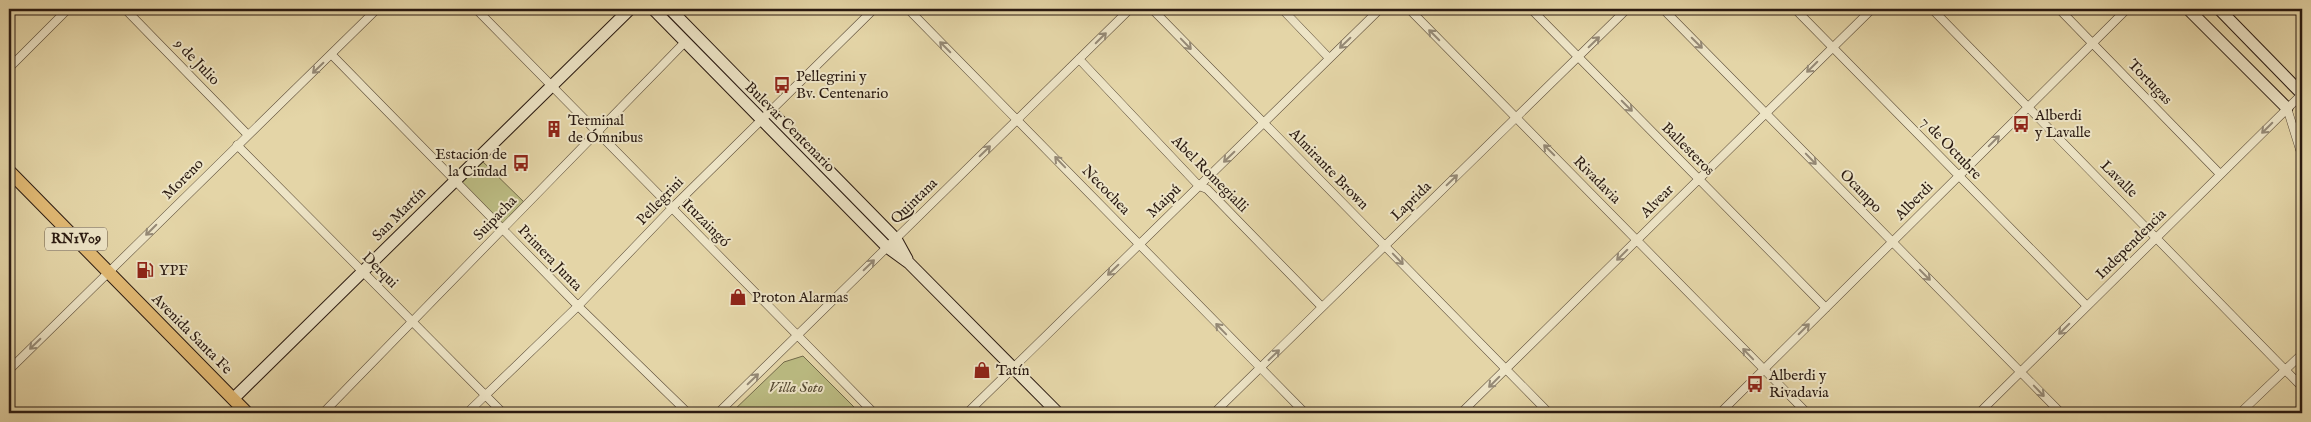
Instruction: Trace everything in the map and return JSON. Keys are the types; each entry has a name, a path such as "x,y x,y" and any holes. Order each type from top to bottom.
{"main road":[{"name":"San Martín","path":"233,399 630,9"},
{"name":"Bulevar Centenario","path":"653,9 685,42 765,115 1058,413"},
{"name":"Bulevar Centenario","path":"670,9 765,115"},
{"path":"2188,9 2287,108"},
{"path":"2218,9 2302,94"},
{"name":"Avenida Santa Fe","path":"9,171 247,413"}],"street":[{"path":"9,68 68,9"},
{"name":"9 de Julio","path":"125,9 248,135"},
{"name":"Moreno","path":"9,370 377,9"},
{"name":"Ituzaingó","path":"476,9 874,413"},
{"name":"Pellegrini","path":"467,413 578,306 672,208 874,9"},
{"name":"Necochea","path":"908,9 1305,413"},
{"name":"Quintana","path":"718,413 1130,9"},
{"name":"Almirante Brown","path":"1152,9 1550,413"},
{"path":"1282,9 1329,58"},
{"name":"Maipú","path":"967,413 1380,9"},
{"name":"Rivadavia","path":"1409,9 1807,413"},
{"name":"Ballesteros","path":"1531,9 1826,308"},
{"name":"Laprida","path":"1214,413 1627,9"},
{"name":"Ocampo","path":"1663,9 2061,413"},
{"name":"7 de Octubre","path":"1795,9 2087,306"},
{"name":"Alvear","path":"1461,413 1872,9"},
{"name":"Lavalle","path":"1932,9 2157,236 2302,387"},
{"name":"Tortugas","path":"2059,9 2220,174"},
{"name":"Alberdi","path":"1720,413 2127,9"},
{"name":"Suipacha","path":"323,413 685,42"},
{"name":"Primera Junta","path":"332,55 578,306 688,413"},
{"name":"Abel Romegialli","path":"1079,59 1199,186 1207,190 1322,307"},
{"name":"Independencia","path":"1979,413 2302,94"},
{"path":"2287,108 2302,156"},
{"name":"Derqui","path":"238,145 503,413"},
{"path":"2240,413 2302,354"}],"green space":[{"path":"478,157 527,205 503,230 455,181"},
{"name":"Villa Soto","path":"803,356 860,413 731,413 784,362"}],"place":[{"name":"Pellegrini y Bv. Centenario","path":"782,85"},
{"name":"Alberdi y Lavalle","path":"2021,124"},
{"name":"Terminal de Ómnibus","path":"554,129"},
{"name":"Estacion de la Ciudad","path":"521,163"},
{"name":"YPF","path":"145,270"},
{"name":"Proton Alarmas","path":"738,297"},
{"name":"Tatín","path":"982,370"},
{"name":"Alberdi y Rivadavia","path":"1755,384"}]}
